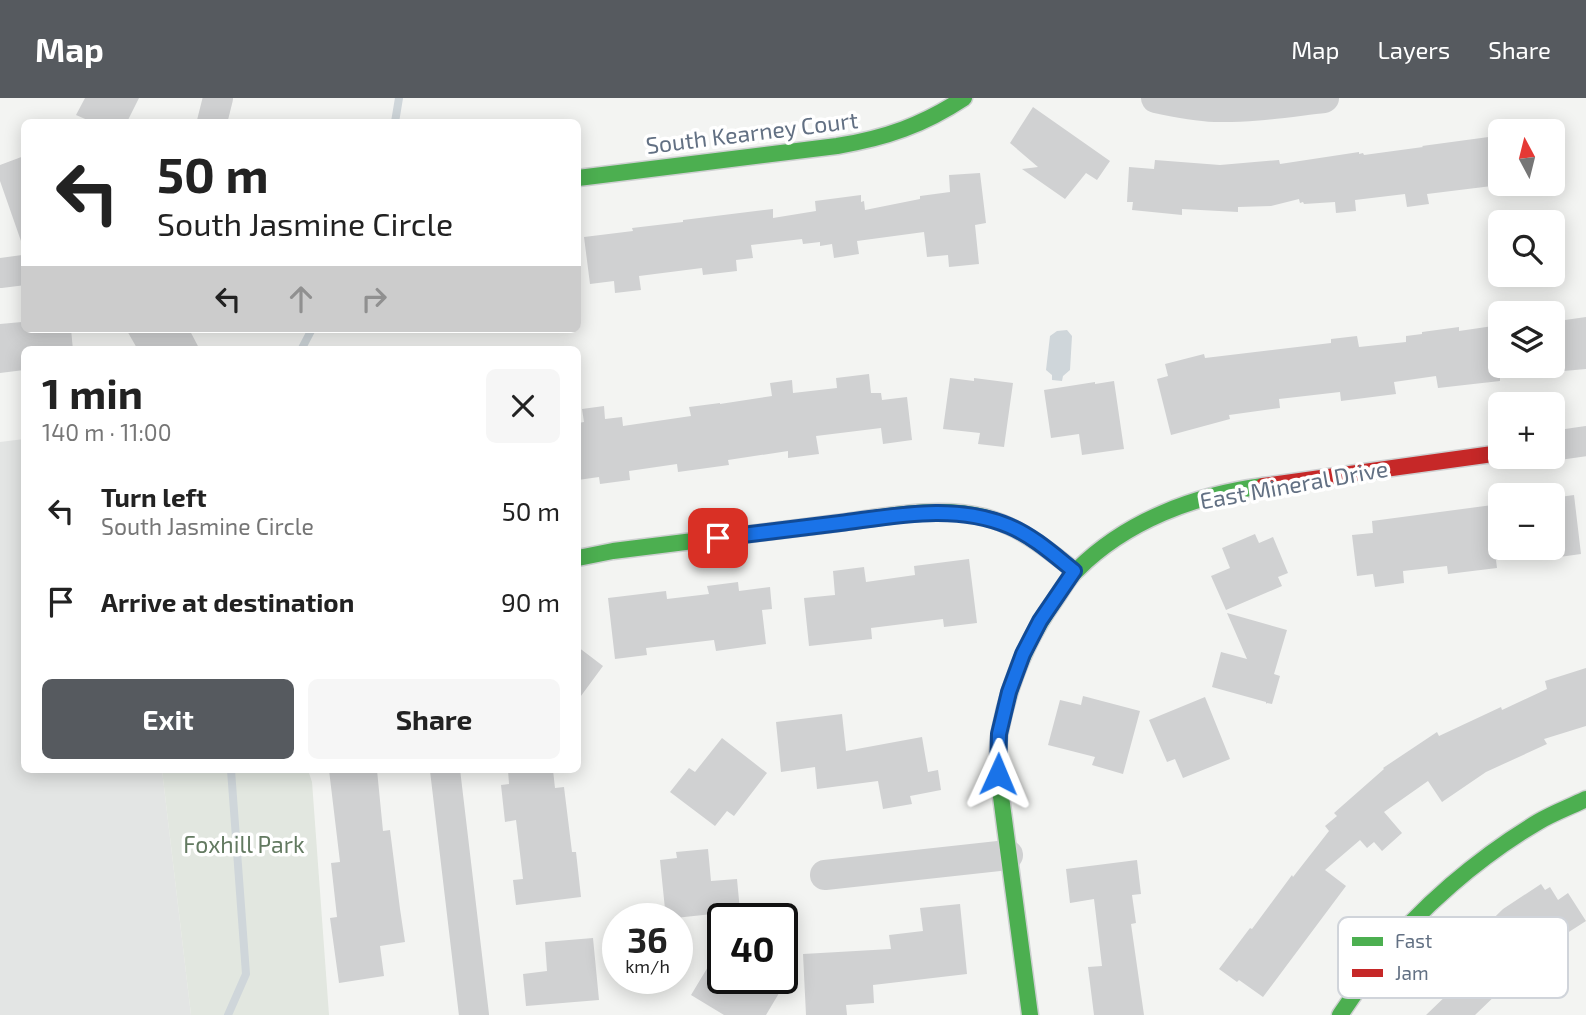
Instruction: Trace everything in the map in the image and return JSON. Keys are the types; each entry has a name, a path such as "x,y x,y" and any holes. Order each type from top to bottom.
{"street":[{"path":"213,119 218,98"},
{"name":"South Kearney Court","path":"581,178 876,140 921,124 964,98"},
{"path":"1156,98 1217,107 1324,98"},
{"path":"0,273 21,270"},
{"path":"1565,444 1586,441"},
{"name":"East Mineral Drive","path":"1030,1015 998,774 999,734 1009,692 1023,654 1040,621 1074,571 1105,546 1137,526 1178,506 1223,493 1488,455"},
{"path":"581,557 613,551 953,512 985,517 1010,526 1044,547 1074,571"},
{"path":"445,773 474,1015"},
{"path":"1418,917 1461,877 1512,838 1586,799"},
{"path":"825,875 1008,855"},
{"path":"1340,1015 1352,998"}],"shaded area":[{"path":"1067,330 1072,336 1070,370 1063,376 1062,381 1052,380 1052,375 1046,370 1050,336 1057,331"},
{"path":"21,439 21,773 162,773 191,1015 0,1015 0,442"}],"green space":[{"name":"Foxhill Park","path":"162,773 309,773 312,782 329,1015 191,1015"}],"building":[{"path":"85,98 139,98 128,119 85,119 76,115"},
{"path":"1033,107 1110,161 1097,180 1086,173 1065,199 1022,169 1038,167 1010,143"},
{"path":"1488,137 1488,186 1427,194 1429,204 1407,207 1405,194 1355,200 1356,211 1336,213 1335,202 1304,204 1300,203 1299,199 1271,206 1238,207 1238,212 1182,209 1182,215 1132,210 1133,202 1127,202 1129,167 1154,169 1155,160 1220,165 1279,160 1280,164"},
{"path":"21,157 21,241 0,181 0,165"},
{"path":"980,173 986,223 975,225 979,264 949,267 948,255 927,257 924,232 857,241 859,254 834,258 832,244 803,244 802,239 751,245 753,258 736,260 737,271 703,275 702,268 639,276 641,290 615,293 614,281 590,284 584,237 633,231 632,228 683,220 773,209 773,218 816,211 815,201 861,195 865,210 920,199 920,196 950,192 949,175"},
{"path":"1586,317 1586,369 1565,371 1565,320"},
{"path":"21,322 21,333 71,333 73,346 21,346 21,370 0,373 0,324"},
{"path":"1459,327 1459,331 1488,327 1488,378 1500,378 1500,381 1438,388 1436,376 1394,382 1396,394 1341,401 1340,392 1279,399 1280,408 1229,415 1230,419 1171,435 1157,379 1168,376 1165,364 1204,354 1205,358 1331,343 1331,339 1357,336 1359,347 1406,342 1406,336 1422,332"},
{"path":"128,333 191,333 198,346 136,346"},
{"path":"869,374 871,393 881,393 882,400 907,397 912,440 883,444 881,428 816,436 819,454 788,458 788,451 728,460 729,465 678,472 677,464 629,471 630,480 600,484 599,477 581,480 581,422 584,422 582,409 604,406 605,419 622,417 623,426 691,416 689,407 772,396 770,383 792,380 793,393 837,388 836,378"},
{"path":"950,378 1013,383 1004,447 978,444 980,433 943,429"},
{"path":"1114,381 1124,449 1082,455 1079,434 1051,438 1044,390"},
{"path":"1574,495 1581,554 1565,556 1565,496"},
{"path":"1488,506 1488,560 1496,560 1497,568 1448,574 1447,566 1403,571 1404,583 1375,587 1373,574 1357,576 1352,535 1373,533 1372,521"},
{"path":"1255,534 1259,543 1273,537 1288,573 1278,577 1282,586 1226,610 1211,576 1230,568 1222,548"},
{"path":"969,559 977,623 944,627 943,619 871,628 872,639 809,646 804,598 835,595 833,571 864,567 866,582 915,575 914,566"},
{"path":"738,582 739,591 770,587 772,609 762,610 766,644 716,651 714,640 646,648 647,655 615,659 608,598 666,591 667,599 709,594 707,586"},
{"path":"1227,613 1287,630 1274,674 1280,676 1272,704 1212,687 1221,652 1247,659"},
{"path":"581,649 603,666 581,696"},
{"path":"1586,668 1586,726 1544,739 1547,744 1486,772 1442,802 1428,781 1384,812 1402,833 1382,851 1374,842 1367,848 1360,840 1325,870 1346,886 1263,997 1219,969 1329,831 1325,826 1337,816 1334,813 1383,768 1437,732 1439,736 1501,707 1502,710 1547,689 1545,681"},
{"path":"1083,696 1140,711 1123,774 1092,765 1095,757 1048,745 1060,700 1081,705"},
{"path":"1205,697 1230,759 1183,778 1175,759 1167,762 1149,720"},
{"path":"842,714 846,751 922,737 928,772 938,770 941,790 910,796 912,804 883,809 878,781 817,789 815,767 781,772 776,722"},
{"path":"722,738 767,773 734,816 727,811 715,826 670,792 689,768 695,772"},
{"path":"329,773 377,773 383,831 390,830 405,942 380,946 384,976 339,983 330,918 337,917 331,863 340,862"},
{"path":"508,773 553,773 555,788 564,787 581,897 516,905 513,880 523,879 516,820 505,822 501,785 509,784"},
{"path":"708,849 711,881 737,879 739,903 707,903 707,915 693,916 693,903 664,903 660,860 677,858 676,852"},
{"path":"1137,860 1141,894 1132,895 1136,923 1131,924 1144,1015 1094,1015 1088,967 1102,966 1094,899 1070,903 1066,869"},
{"path":"1541,884 1545,890 1550,887 1558,900 1568,893 1586,921 1568,933 1568,917 1495,917"},
{"path":"960,904 967,974 873,985 874,1003 846,1005 847,1015 806,1015 803,954 891,949 889,935 923,931 920,908"},
{"path":"593,938 599,1000 526,1006 523,974 547,971 545,942"},
{"path":"707,968 707,994 778,994 766,1015 724,1015 691,995"},
{"path":"1444,998 1493,998 1475,1015 1426,1015"}],"waterway":[{"path":"396,119 399,98"},
{"path":"303,346 310,333"},
{"path":"228,1015 246,974 231,773"}],"traffic: fast":[{"path":"581,178 855,143 919,123 964,98"},
{"path":"1030,1015 998,774 1000,731 1020,662 1036,630 1071,577 1117,537 1139,524 1187,504 1263,486"},
{"path":"581,557 888,516 946,512 984,517 1009,526 1032,539 1075,571"},
{"path":"1417,917 1451,885 1494,851 1544,819 1586,799"},
{"path":"1340,1015 1352,998"}],"traffic: jam":[{"path":"1263,486 1488,455"}],"route":[{"path":"718,538 953,512 985,517 1010,526 1044,547 1074,571 1040,621 1023,654 1009,692 999,734 998,774"}]}
